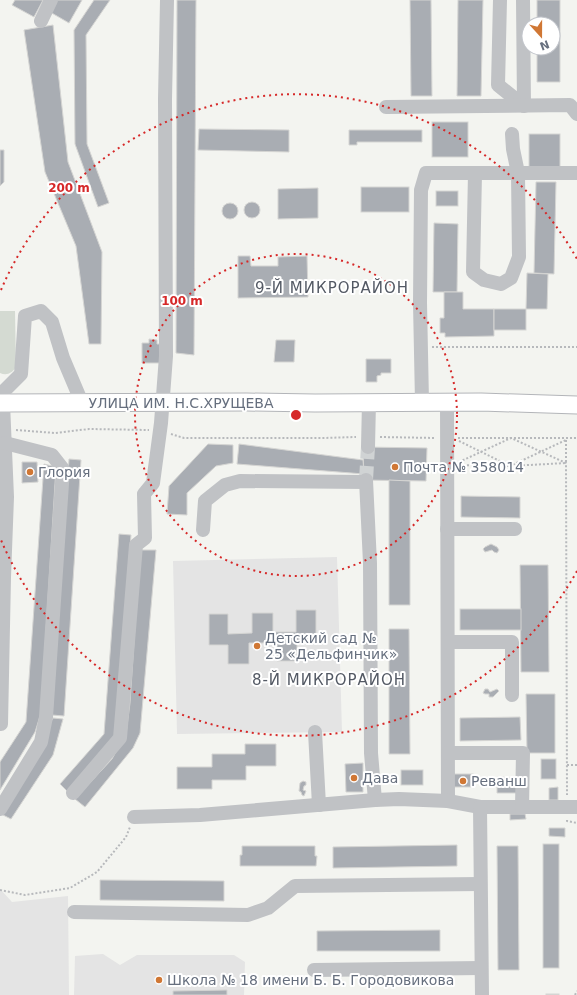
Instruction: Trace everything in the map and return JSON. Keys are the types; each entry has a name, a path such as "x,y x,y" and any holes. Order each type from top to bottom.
{"main road":[{"name":"УЛИЦА ИМ. Н.С.ХРУЩЕВА","path":"1,400 82,403 482,402 577,405"}],"lane":[{"path":"41,21 51,0"},
{"path":"73,793 120,738 136,545 145,538 144,494 154,483 166,356 165,99 167,0"},
{"path":"500,0 498,85 524,106"},
{"path":"524,0 524,106"},
{"path":"386,107 570,105 577,114"},
{"path":"475,173 473,272 484,280 500,284 511,278 519,257 518,173 513,149 512,134"},
{"path":"422,402 421,190 426,172 577,173"},
{"path":"1,724 3,585 7,497 5,443 1,400 21,374 25,316 41,311 52,322 63,358 82,403"},
{"path":"368,402 368,442"},
{"path":"447,402 448,801"},
{"path":"0,809 40,742 46,717 63,469 52,455 5,443"},
{"path":"203,530 205,501 225,485 240,481 366,481 370,563 371,753 375,800"},
{"path":"448,528 516,529"},
{"path":"448,642 512,642 512,695"},
{"path":"315,732 319,805"},
{"path":"448,753 523,753 522,808"},
{"path":"134,817 200,815 375,800 448,801 480,808 572,807"},
{"path":"480,808 482,995"},
{"path":"74,912 248,915 268,908 294,886 480,884"},
{"path":"314,970 481,968"}],"path":[{"path":"421,347 577,347"},
{"path":"4,429 55,433 89,429 134,428 160,431 184,438 324,438 368,442 447,438"},
{"path":"510,466 453,438 577,438"},
{"path":"511,438 566,463"},
{"path":"511,438 453,465 510,466 566,463"},
{"path":"510,466 571,438"},
{"path":"566,440 567,766 572,807"},
{"path":"567,766 577,765"},
{"path":"0,890 25,895 70,888 97,872 126,837 134,817"},
{"path":"575,995 577,991"}],"shaded area":[{"path":"0,311 15,311 16,367 13,371 7,374 0,373"},
{"name":"Детский сад № 25 «Дельфинчик»","path":"337,557 342,732 177,734 173,561"},
{"path":"0,889 12,902 68,896 69,995 0,995"},
{"name":"Школа № 18 имени Б. Б. Городовикова","path":"103,954 120,965 137,955 234,955 245,962 244,995 74,995 75,956"}],"building":[{"path":"15,0 43,0 34,17 12,5"},
{"path":"56,0 82,0 69,23 50,12"},
{"path":"94,0 110,0 86,35 87,144 109,203 98,207 75,144 74,30"},
{"path":"177,0 196,0 194,355 176,353"},
{"path":"410,0 431,0 432,96 411,96"},
{"path":"458,0 483,0 481,96 457,96"},
{"path":"537,0 560,0 560,16 537,16"},
{"path":"53,25 68,162 102,252 101,344 89,344 76,246 45,172 24,30"},
{"path":"537,56 560,56 560,82 537,82"},
{"path":"432,122 468,122 468,157 432,157"},
{"path":"199,129 289,130 289,152 198,150"},
{"path":"349,130 422,130 422,142 357,142 357,145 349,145"},
{"path":"529,134 560,134 560,168 529,168"},
{"path":"0,150 4,150 4,182 0,186"},
{"path":"536,182 556,182 554,274 534,273"},
{"path":"361,187 409,187 409,212 361,212"},
{"path":"318,188 318,218 278,219 278,189"},
{"path":"436,191 458,191 458,206 436,206"},
{"path":"252,202 259,207 260,210 255,217 252,218 245,213 244,210 249,203"},
{"path":"227,203 233,203 238,208 236,217 233,219 227,219 222,214 222,208"},
{"path":"434,223 458,224 457,292 433,292"},
{"path":"238,256 250,256 251,266 278,266 278,257 307,256 308,297 238,298"},
{"path":"527,273 548,274 547,309 526,309"},
{"path":"444,292 463,292 463,309 494,309 494,336 445,337 445,333 440,333 440,318 444,318"},
{"path":"494,309 526,309 526,330 494,330"},
{"path":"149,339 157,340 157,344 160,344 160,363 142,363 142,343 149,343"},
{"path":"276,340 295,340 294,362 274,362"},
{"path":"366,359 391,359 391,373 381,373 381,375 377,376 377,382 366,382"},
{"path":"208,444 233,445 233,463 216,466 187,493 187,515 167,514 169,486"},
{"path":"239,444 363,460 364,474 237,464"},
{"name":"Почта № 358014","path":"363,447 427,448 426,481 364,480"},
{"path":"69,459 81,460 64,716 52,715"},
{"name":"Глория","path":"22,462 37,462 38,482 22,483"},
{"path":"44,464 56,467 41,713 35,732 0,790 0,762 26,722"},
{"path":"389,480 410,481 410,605 389,605"},
{"path":"461,496 520,497 520,518 461,517"},
{"path":"119,534 131,535 115,737 68,792 60,784 104,734"},
{"path":"491,544 499,550 497,553 492,550 485,552 483,549"},
{"path":"140,550 156,550 140,733 133,748 85,807 75,799 112,759 126,734 130,703"},
{"path":"520,565 548,565 549,672 521,672"},
{"path":"460,609 521,609 521,630 460,630"},
{"path":"296,610 316,610 316,642 297,642 297,661 277,661 277,643 249,643 249,664 228,664 228,645 209,645 209,614 228,614 228,634 252,633 252,613 273,613 273,632 296,632"},
{"path":"389,629 409,629 410,754 389,754"},
{"path":"485,689 488,689 490,692 497,689 499,691 493,697 489,697 489,694 483,693"},
{"path":"526,694 555,694 555,753 527,753"},
{"path":"520,717 521,740 460,741 460,718"},
{"path":"53,718 63,719 53,755 11,819 1,814"},
{"path":"245,744 276,744 276,766 246,766 246,780 212,780 212,789 177,789 177,767 212,767 212,754 245,754"},
{"path":"541,759 556,759 556,779 541,779"},
{"name":"Дава","path":"363,763 363,792 346,792 345,764"},
{"path":"401,770 423,770 423,785 401,785"},
{"name":"Реванш","path":"453,774 473,774 473,787 453,787"},
{"path":"497,777 521,778 520,793 497,793"},
{"path":"303,781 306,782 303,790 306,791 304,796 299,791 300,783"},
{"path":"558,787 558,800 549,800 549,788"},
{"path":"510,814 525,814 526,819 510,820"},
{"path":"549,828 565,828 565,837 549,836"},
{"path":"543,844 559,844 559,968 543,968"},
{"path":"457,845 457,866 333,868 333,847"},
{"path":"242,846 315,846 315,856 317,856 316,866 240,866"},
{"path":"497,846 518,846 519,970 498,970"},
{"path":"100,880 224,881 224,901 100,900"},
{"path":"440,930 440,951 317,951 317,931"},
{"path":"227,990 227,995 173,995 173,991"},
{"path":"559,994 559,995 546,995"}],"tunnel":[{"path":"366,480 368,447"}],"place":[{"name":"Почта № 358014","path":"395,467"},
{"name":"Глория","path":"30,472"},
{"name":"Детский сад № 25 «Дельфинчик»","path":"257,646"},
{"name":"Дава","path":"354,778"},
{"name":"Реванш","path":"463,781"},
{"name":"Школа № 18 имени Б. Б. Городовикова","path":"159,980"}],"district":[{"name":"9-Й МИКРОРАЙОН","path":"332,288"},
{"name":"8-Й МИКРОРАЙОН","path":"329,680"}]}
